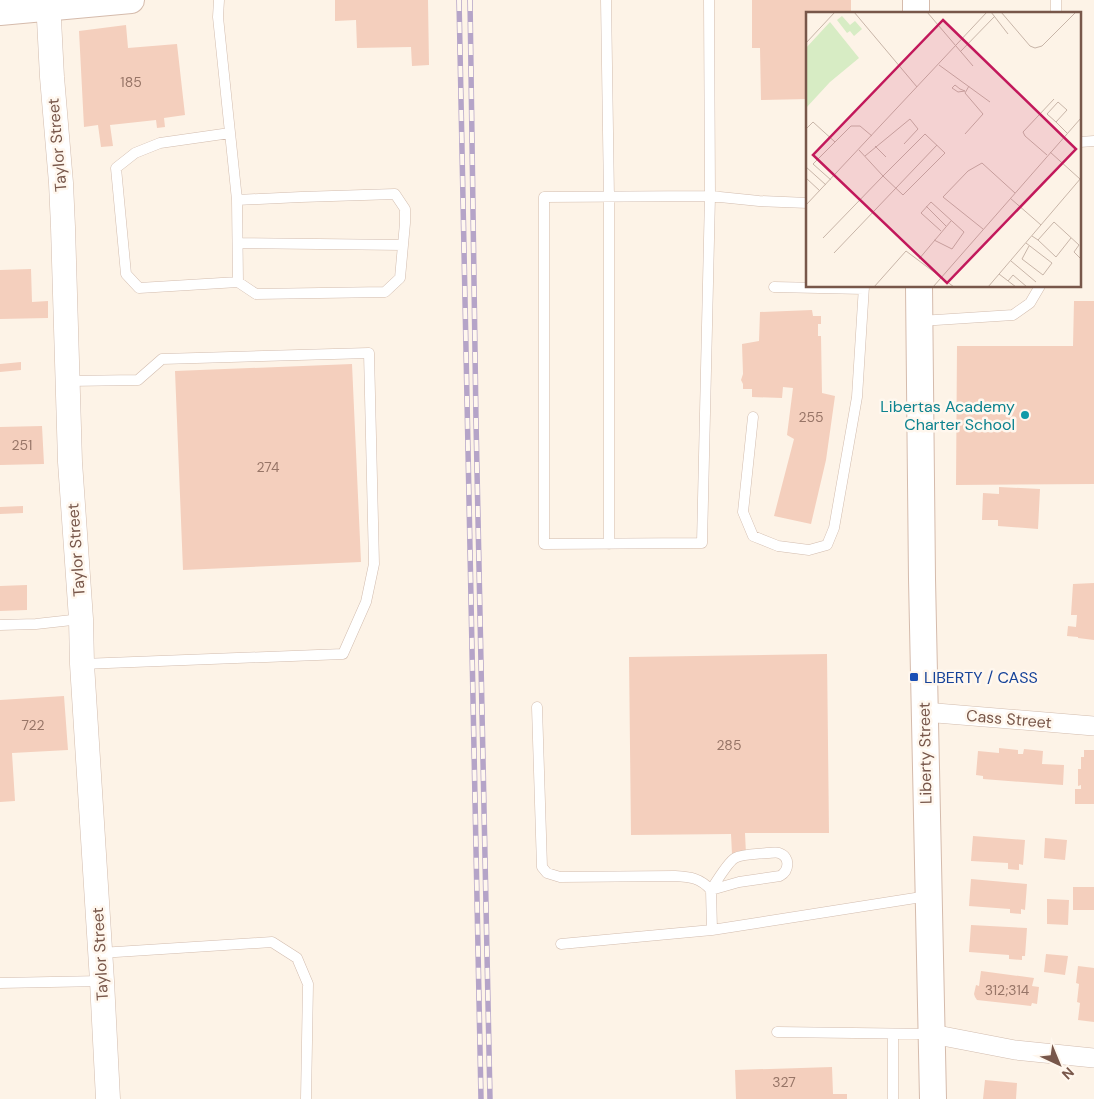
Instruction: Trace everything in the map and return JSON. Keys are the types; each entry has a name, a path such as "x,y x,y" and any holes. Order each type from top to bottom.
{"main road":[{"path":"0,12 48,4 131,0"},
{"name":"Liberty Street","path":"919,288 924,712 933,1099"}],"street":[{"name":"Taylor Street","path":"48,4 63,218 70,462 81,619 82,664 108,1099"},
{"name":"Cass Street","path":"924,712 1094,726"},
{"path":"932,1034 1016,1050 1094,1058"}],"lane":[{"path":"218,0 218,17 237,200 238,282"},
{"path":"606,0 609,196 609,544"},
{"path":"709,0 710,196 702,543 544,544 544,197 710,196 806,203"},
{"path":"230,133 160,143 135,153 116,168 126,274 139,288 238,282 256,294 386,292 400,278 405,209 394,194 237,200"},
{"path":"238,243 403,245"},
{"path":"774,287 806,287"},
{"path":"753,416 743,512 753,536 778,546 809,550 827,545 834,528 856,397 864,288"},
{"path":"919,321 1013,315 1030,303 1039,288"},
{"path":"68,381 138,380 162,359 369,353 374,564 366,602 343,654 82,664"},
{"path":"0,625 36,624 81,619"},
{"path":"537,708 542,867 547,873 560,877 686,877 703,881 711,890"},
{"path":"711,890 739,882 780,876 787,869 787,860 778,853 736,857 732,860 711,890 712,930"},
{"path":"561,944 712,930 929,896"},
{"path":"100,953 272,942 297,958 308,984 306,1099"},
{"path":"0,983 102,981"},
{"path":"777,1032 932,1034"},
{"path":"893,1034 893,1099"}],"building":[{"path":"335,0 428,0 429,65 412,66 411,47 357,48 356,20 335,21"},
{"path":"752,0 851,0 851,12 806,12 806,99 761,100 760,48 752,48"},
{"path":"126,25 128,48 177,44 185,115 164,118 165,127 157,128 156,120 110,125 113,146 101,147 98,125 84,127 79,31"},
{"path":"31,269 32,302 48,301 48,318 0,319 0,270"},
{"name":"Libertas Academy Charter School","path":"1074,301 1094,301 1094,484 956,485 957,346 1073,346"},
{"path":"812,310 813,316 821,316 821,324 818,324 818,336 821,336 822,393 835,396 826,460 811,524 774,516 794,439 787,435 793,388 783,387 782,398 752,397 752,389 743,389 741,380 743,374 742,344 759,341 760,312"},
{"path":"21,362 21,370 0,372 0,364"},
{"path":"352,364 361,562 183,570 175,371"},
{"path":"42,426 44,464 0,465 0,427"},
{"path":"999,487 1040,489 1038,529 998,526 998,520 982,520 983,493 999,494"},
{"path":"23,506 23,513 0,514 0,507"},
{"path":"1094,583 1094,640 1067,636 1068,626 1076,627 1077,615 1071,615 1073,584"},
{"path":"27,585 27,610 0,611 0,586"},
{"path":"827,654 829,833 745,833 746,854 732,854 731,834 631,835 629,657"},
{"path":"64,696 68,750 12,753 15,801 0,802 0,700"},
{"path":"999,748 1018,750 1018,754 1023,754 1024,749 1043,751 1042,764 1064,765 1063,785 983,779 983,776 976,775 978,751 999,753"},
{"path":"1084,750 1094,750 1094,804 1075,804 1075,789 1081,789 1081,785 1078,786 1078,769 1081,769 1081,757 1084,757"},
{"path":"973,836 1025,840 1023,865 1019,864 1019,870 1008,869 1008,863 971,861"},
{"path":"1045,838 1067,840 1065,860 1044,858"},
{"path":"971,879 1027,884 1025,910 1021,909 1021,914 1010,913 1010,909 969,906"},
{"path":"1073,887 1094,887 1094,910 1073,910"},
{"path":"1047,899 1069,900 1068,925 1047,924"},
{"path":"971,925 1027,928 1025,956 1022,956 1022,960 1009,959 1009,955 969,952"},
{"path":"1046,954 1068,956 1065,975 1044,972"},
{"path":"1078,966 1094,968 1094,1022 1078,1020 1080,1003 1077,1002 1079,984 1076,983"},
{"path":"981,971 1034,978 1032,986 1039,987 1037,1004 1032,1003 1031,1006 977,1000 974,994 976,985 979,986"},
{"path":"832,1067 833,1094 847,1094 847,1099 736,1099 735,1070"},
{"path":"985,1080 1017,1083 1016,1099 983,1099"}],"railway":[{"path":"459,0 481,1099"},
{"path":"470,0 476,421 490,1099"}],"place":[{"name":"Libertas Academy Charter School","path":"1025,415"},
{"name":"LIBERTY / CASS","path":"914,677"}]}
